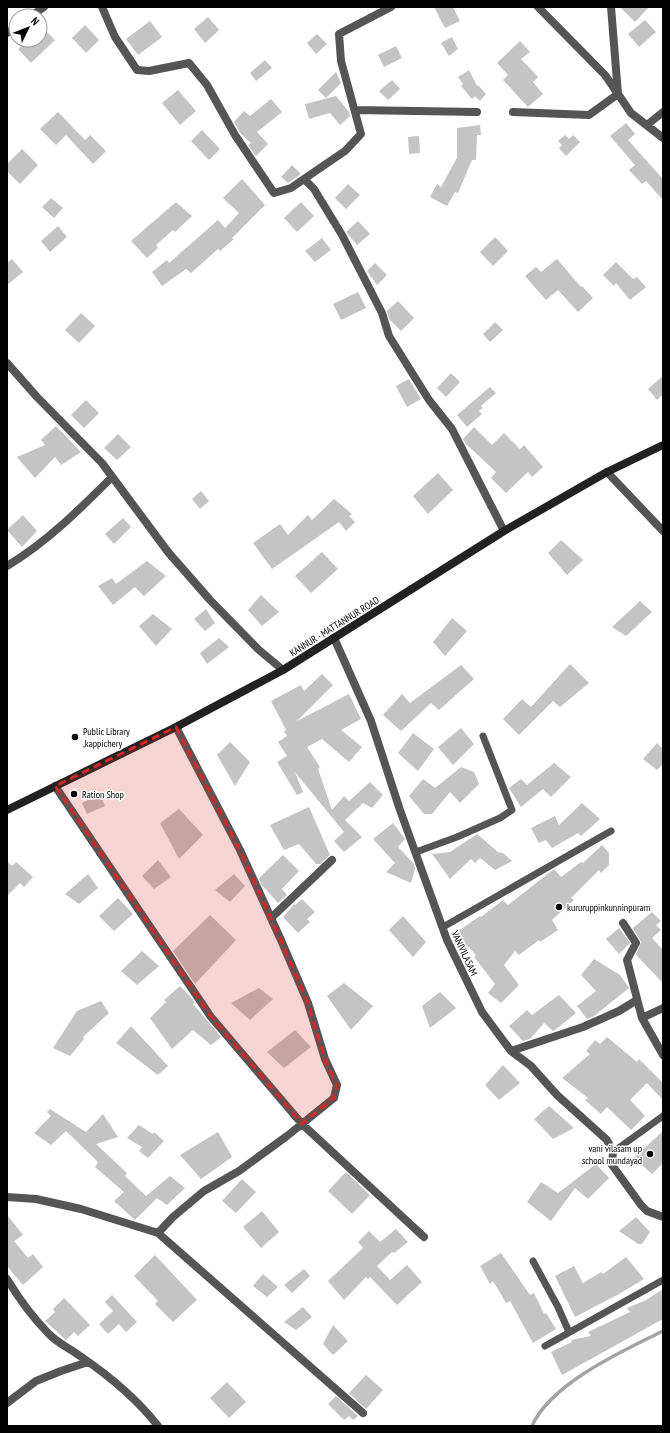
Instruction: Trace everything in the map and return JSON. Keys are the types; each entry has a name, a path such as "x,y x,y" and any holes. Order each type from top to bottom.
{"main road":[{"name":"KANNUR - MATTANNUR ROAD","path":"7,810 176,727 283,670 504,531 607,472 663,444"}],"street":[{"path":"102,7 115,37 137,70 149,71 189,63 207,85 235,135 274,193 291,188 345,151 361,134 341,61 339,34 391,7"},
{"path":"538,7 605,75 632,113 663,138"},
{"path":"611,7 618,94"},
{"path":"513,112 589,115 618,94"},
{"path":"355,110 477,112"},
{"path":"647,125 663,112"},
{"path":"304,179 314,188 342,235 382,313 389,336 429,400 452,429 504,531"},
{"path":"7,363 37,397 102,463 168,552 210,600 259,650 283,670"},
{"path":"607,472 663,531"},
{"path":"7,566 45,540 112,477"},
{"name":"VANIVILASAM","path":"334,638 371,721 443,928 459,967 482,1012 511,1051 531,1066 557,1095 602,1134 613,1152 612,1165 635,1198 647,1211 663,1217"},
{"path":"158,1233 173,1217 204,1191 239,1171 334,1098 337,1085 325,1059 308,1003 271,918 240,850 176,727"},
{"path":"55,786 211,1017 302,1124 424,1237"},
{"path":"271,918 332,860"},
{"path":"623,923 636,943 627,960 642,1018 663,1055"},
{"path":"511,1051 583,1027 619,1011 637,1000"},
{"path":"642,1018 663,1008"},
{"path":"7,1197 36,1199 81,1209 158,1233 363,1413"},
{"path":"7,1279 15,1292 48,1333 106,1375 148,1413 158,1426"},
{"path":"7,1404 36,1381 61,1370 88,1362"}],"lane":[{"path":"416,852 457,837 508,814 512,810 483,736"},
{"path":"443,928 570,854 600,839 611,831"},
{"path":"613,1152 663,1116"},
{"path":"533,1261 558,1307 569,1332"},
{"path":"545,1346 663,1280"}],"highlighted area":[{"path":"176,727 240,850 281,940 308,1003 325,1059 337,1085 334,1098 302,1124 211,1017 55,786"}],"building":[{"path":"434,7 453,7 460,21 445,28"},
{"path":"620,7 649,7 635,22"},
{"path":"208,17 219,30 205,43 194,29"},
{"path":"645,20 656,32 639,47 628,34"},
{"path":"150,21 162,37 138,55 126,39"},
{"path":"85,25 99,40 86,53 72,38"},
{"path":"48,33 55,40 48,47"},
{"path":"317,34 327,44 316,54 307,43"},
{"path":"452,37 458,49 449,56 441,43"},
{"path":"520,41 530,52 521,59 538,77 533,82 543,94 528,107 503,80 508,75 497,63"},
{"path":"396,46 402,58 384,67 378,55"},
{"path":"19,48 47,48 31,63 18,49"},
{"path":"265,60 272,68 256,81 250,73"},
{"path":"469,70 477,86 478,85 486,94 480,101 475,96 472,99 461,86 463,84 458,77"},
{"path":"336,72 341,83 326,98 318,90"},
{"path":"392,80 400,89 388,100 379,91"},
{"path":"178,90 196,111 180,125 162,103"},
{"path":"336,96 349,112 350,116 340,125 330,113 309,119 305,104"},
{"path":"271,99 282,112 257,132 268,144 256,156 248,145 251,143 241,134 234,122 244,111 250,116"},
{"path":"58,112 85,140 90,135 106,151 93,164 66,135 56,145 40,129"},
{"path":"626,123 635,134 628,140 663,179 663,200 646,181 642,184 629,170 635,165 610,136"},
{"path":"480,125 481,135 477,135 476,160 472,160 458,193 455,192 447,206 430,197 437,184 441,187 457,158 457,128"},
{"path":"202,130 220,149 209,160 191,141"},
{"path":"565,135 569,139 573,135 580,142 566,156 559,148 562,145 558,141"},
{"path":"419,136 420,153 409,154 408,137"},
{"path":"22,149 38,165 20,184 7,171 7,164"},
{"path":"292,165 301,174 288,183 281,177"},
{"path":"242,179 265,205 232,238 234,239 220,251 218,249 191,273 186,269 162,286 152,272 167,260 169,263 218,220 225,228 239,213 223,198"},
{"path":"348,184 360,195 346,209 335,198"},
{"path":"51,198 63,208 54,218 42,207"},
{"path":"176,202 192,216 175,232 173,230 156,245 158,248 147,258 131,241"},
{"path":"301,202 314,216 297,232 284,218"},
{"path":"358,221 370,234 357,245 346,232"},
{"path":"58,226 67,237 50,252 41,241"},
{"path":"495,237 508,251 493,266 480,252"},
{"path":"322,238 331,250 315,262 305,251"},
{"path":"12,259 23,272 7,285 7,263"},
{"path":"557,259 581,287 582,286 593,298 578,312 558,290 546,300 525,276 536,267 541,272"},
{"path":"616,262 633,279 637,277 646,287 630,300 616,283 614,286 603,275"},
{"path":"375,263 387,275 377,285 367,271"},
{"path":"358,292 366,308 341,320 333,304"},
{"path":"398,301 414,318 401,331 389,319 387,311"},
{"path":"81,313 95,326 79,343 65,330"},
{"path":"495,322 503,330 490,342 483,334"},
{"path":"451,373 460,382 446,397 437,388"},
{"path":"663,376 663,394 657,400 648,389"},
{"path":"409,379 421,399 407,407 396,386"},
{"path":"490,387 496,393 481,406 483,408 479,411 482,414 467,427 457,415"},
{"path":"86,400 99,413 84,428 71,415"},
{"path":"56,426 81,452 61,465 55,457 35,478 17,457 45,445 41,440"},
{"path":"474,427 492,445 504,433 520,449 524,445 543,467 532,477 528,472 506,493 491,478 496,472 466,444 463,439"},
{"path":"118,434 131,447 117,460 104,448"},
{"path":"438,473 453,490 428,514 413,496"},
{"path":"201,491 209,501 200,509 192,499"},
{"path":"334,499 352,514 349,516 355,522 346,531 339,522 272,569 253,543 280,524 288,535 308,515 312,520"},
{"path":"23,515 37,531 22,547 7,530"},
{"path":"123,518 131,527 114,544 105,534"},
{"path":"561,540 583,560 567,575 548,553"},
{"path":"322,552 338,569 311,593 295,576"},
{"path":"147,561 166,576 144,596 135,587 113,605 98,586 112,578 116,584"},
{"path":"261,595 279,612 262,626 248,610"},
{"path":"640,601 652,612 626,636 612,627"},
{"path":"206,609 215,623 205,631 194,619"},
{"path":"153,614 172,629 156,646 139,626"},
{"path":"452,618 467,631 445,656 433,642"},
{"path":"219,638 229,647 207,664 200,653"},
{"path":"570,664 589,683 560,707 553,701 519,735 503,719 522,699 531,707"},
{"path":"461,665 474,679 439,710 431,703 401,731 383,715 402,694 410,703"},
{"path":"322,674 333,685 297,721 349,694 361,719 341,730 362,747 349,762 322,739 307,747 320,767 318,769 332,810 344,796 349,801 370,782 383,795 372,808 363,803 345,820 362,837 344,852 334,841 344,832 295,772 303,792 297,795 277,762 287,756 278,742 287,736 284,731 286,730 271,701 301,685 304,691"},
{"path":"461,728 474,744 453,765 438,747"},
{"path":"413,733 434,749 418,771 398,753"},
{"path":"230,742 250,762 235,786 217,755"},
{"path":"657,743 663,749 663,764 657,770 643,759"},
{"path":"554,763 571,777 551,797 543,789 521,807 509,788 521,779 527,785"},
{"path":"461,767 474,772 479,784 460,803 450,792 432,814 424,814 409,796 423,779 435,788"},
{"path":"100,794 105,806 87,814 82,803"},
{"path":"582,803 600,819 581,836 578,833 552,848 546,840 539,843 531,828 555,816 559,825"},
{"path":"309,807 330,855 320,864 316,864 299,844 284,850 270,825"},
{"path":"179,809 203,835 179,859 160,823"},
{"path":"393,823 405,839 398,847 414,864 415,869 411,883 386,872 395,863 373,839"},
{"path":"477,834 498,852 503,853 512,861 495,870 480,858 475,863 471,859 450,879 432,854 450,852"},
{"path":"602,845 609,853 609,865 601,873 599,870 571,898 574,900 552,920 558,930 540,942 539,940 519,955 515,951 504,965 519,985 501,1003 488,993 495,984 474,957 476,955 455,933 480,916 481,917 503,900 508,905 554,869 561,877 581,862 583,863"},
{"path":"283,855 299,871 282,889 287,895 278,903 261,884 259,878"},
{"path":"158,860 171,877 154,889 142,876"},
{"path":"7,861 12,866 16,862 33,877 24,887 20,883 7,896"},
{"path":"88,874 98,888 79,904 65,894"},
{"path":"234,874 245,886 230,902 215,890"},
{"path":"118,898 133,914 114,931 99,916"},
{"path":"302,899 315,912 307,919 310,922 298,933 283,917 294,904 295,905"},
{"path":"652,912 661,921 656,925 661,930 652,938 663,950 663,983 636,955 641,942 633,928"},
{"path":"210,915 236,940 195,984 173,951"},
{"path":"403,916 426,942 413,957 389,930"},
{"path":"619,928 630,943 619,954 606,939"},
{"path":"142,951 159,966 137,985 121,971"},
{"path":"594,959 620,975 629,988 594,1016 587,1019 577,1006 596,991 581,975"},
{"path":"344,983 373,1006 351,1030 327,996"},
{"path":"180,986 189,995 195,1003 193,1004 221,1037 211,1045 193,1030 172,1049 150,1018 166,1002 164,1000"},
{"path":"259,988 273,999 250,1020 231,1003"},
{"path":"440,992 456,1008 430,1028 422,1006"},
{"path":"559,995 576,1013 555,1030 553,1031 544,1023 530,1039 523,1041 509,1026 527,1010 532,1015"},
{"path":"101,1001 109,1013 83,1037 84,1039 70,1056 53,1048 77,1011"},
{"path":"131,1026 168,1066 158,1075 116,1043"},
{"path":"295,1030 311,1047 284,1068 267,1052"},
{"path":"607,1037 637,1062 639,1059 663,1083 663,1100 647,1083 630,1100 645,1116 631,1130 607,1107 601,1114 585,1100 588,1098 562,1078 590,1054 586,1051 595,1040 600,1044"},
{"path":"503,1065 520,1083 499,1100 485,1085"},
{"path":"549,1106 574,1128 553,1139 534,1119"},
{"path":"50,1109 86,1132 103,1114 118,1137 96,1144 127,1173 125,1176 146,1196 170,1176 185,1188 167,1205 157,1198 135,1220 114,1201 124,1192 95,1167 98,1162 66,1131 51,1145 34,1133 51,1116 47,1112"},
{"path":"139,1125 153,1134 154,1132 164,1141 148,1158 139,1151 142,1147 127,1138"},
{"name":"vani vilasam up school mundayad","path":"663,1131 663,1163 652,1174 634,1158"},
{"path":"218,1132 232,1157 201,1179 180,1155"},
{"path":"596,1164 609,1178 588,1199 575,1188 551,1221 527,1202 541,1182 558,1193"},
{"path":"346,1172 370,1195 352,1214 328,1191"},
{"path":"242,1179 256,1192 236,1213 222,1201"},
{"path":"262,1211 279,1232 261,1248 243,1227"},
{"path":"7,1215 23,1235 14,1241 28,1258 33,1254 43,1267 23,1285 7,1266"},
{"path":"636,1217 650,1232 642,1244 638,1244 619,1231"},
{"path":"396,1229 408,1242 394,1253 392,1252 377,1266 390,1280 407,1265 422,1282 397,1305 370,1277 368,1279 366,1277 344,1300 328,1281 363,1248 358,1242 369,1231 380,1242"},
{"path":"501,1253 530,1295 534,1293 544,1314 546,1313 556,1329 533,1343 510,1301 506,1303 493,1281 490,1284 480,1266"},
{"path":"155,1255 197,1300 173,1322 155,1304 158,1301 134,1276"},
{"path":"626,1257 644,1279 575,1317 555,1276 574,1266 583,1283 601,1272 603,1274"},
{"path":"304,1269 310,1276 292,1293 284,1285"},
{"path":"263,1274 278,1287 267,1297 253,1286"},
{"path":"663,1289 663,1319 562,1375 551,1352 572,1342 571,1340 591,1336 588,1332 630,1312 627,1308 646,1300"},
{"path":"112,1295 137,1322 126,1332 119,1324 108,1334 99,1324 113,1311 105,1302"},
{"path":"64,1298 90,1325 78,1336 74,1332 66,1340 45,1321 55,1312 53,1309"},
{"path":"303,1307 312,1317 296,1330 284,1322"},
{"path":"333,1325 348,1341 333,1355 323,1344"},
{"path":"366,1375 383,1390 366,1409 349,1393"},
{"path":"227,1382 246,1402 229,1418 210,1398"},
{"path":"336,1396 358,1416 353,1420 349,1416 344,1420 328,1404"}],"waterway":[{"path":"532,1426 541,1410 571,1382 628,1348 663,1331"}],"place":[{"name":"Public Library ,kappichery","path":"75,737"},
{"name":"Ration Shop","path":"74,794"},
{"name":"kururuppinkunninpuram","path":"559,907"},
{"name":"vani vilasam up school mundayad","path":"650,1154"}]}
